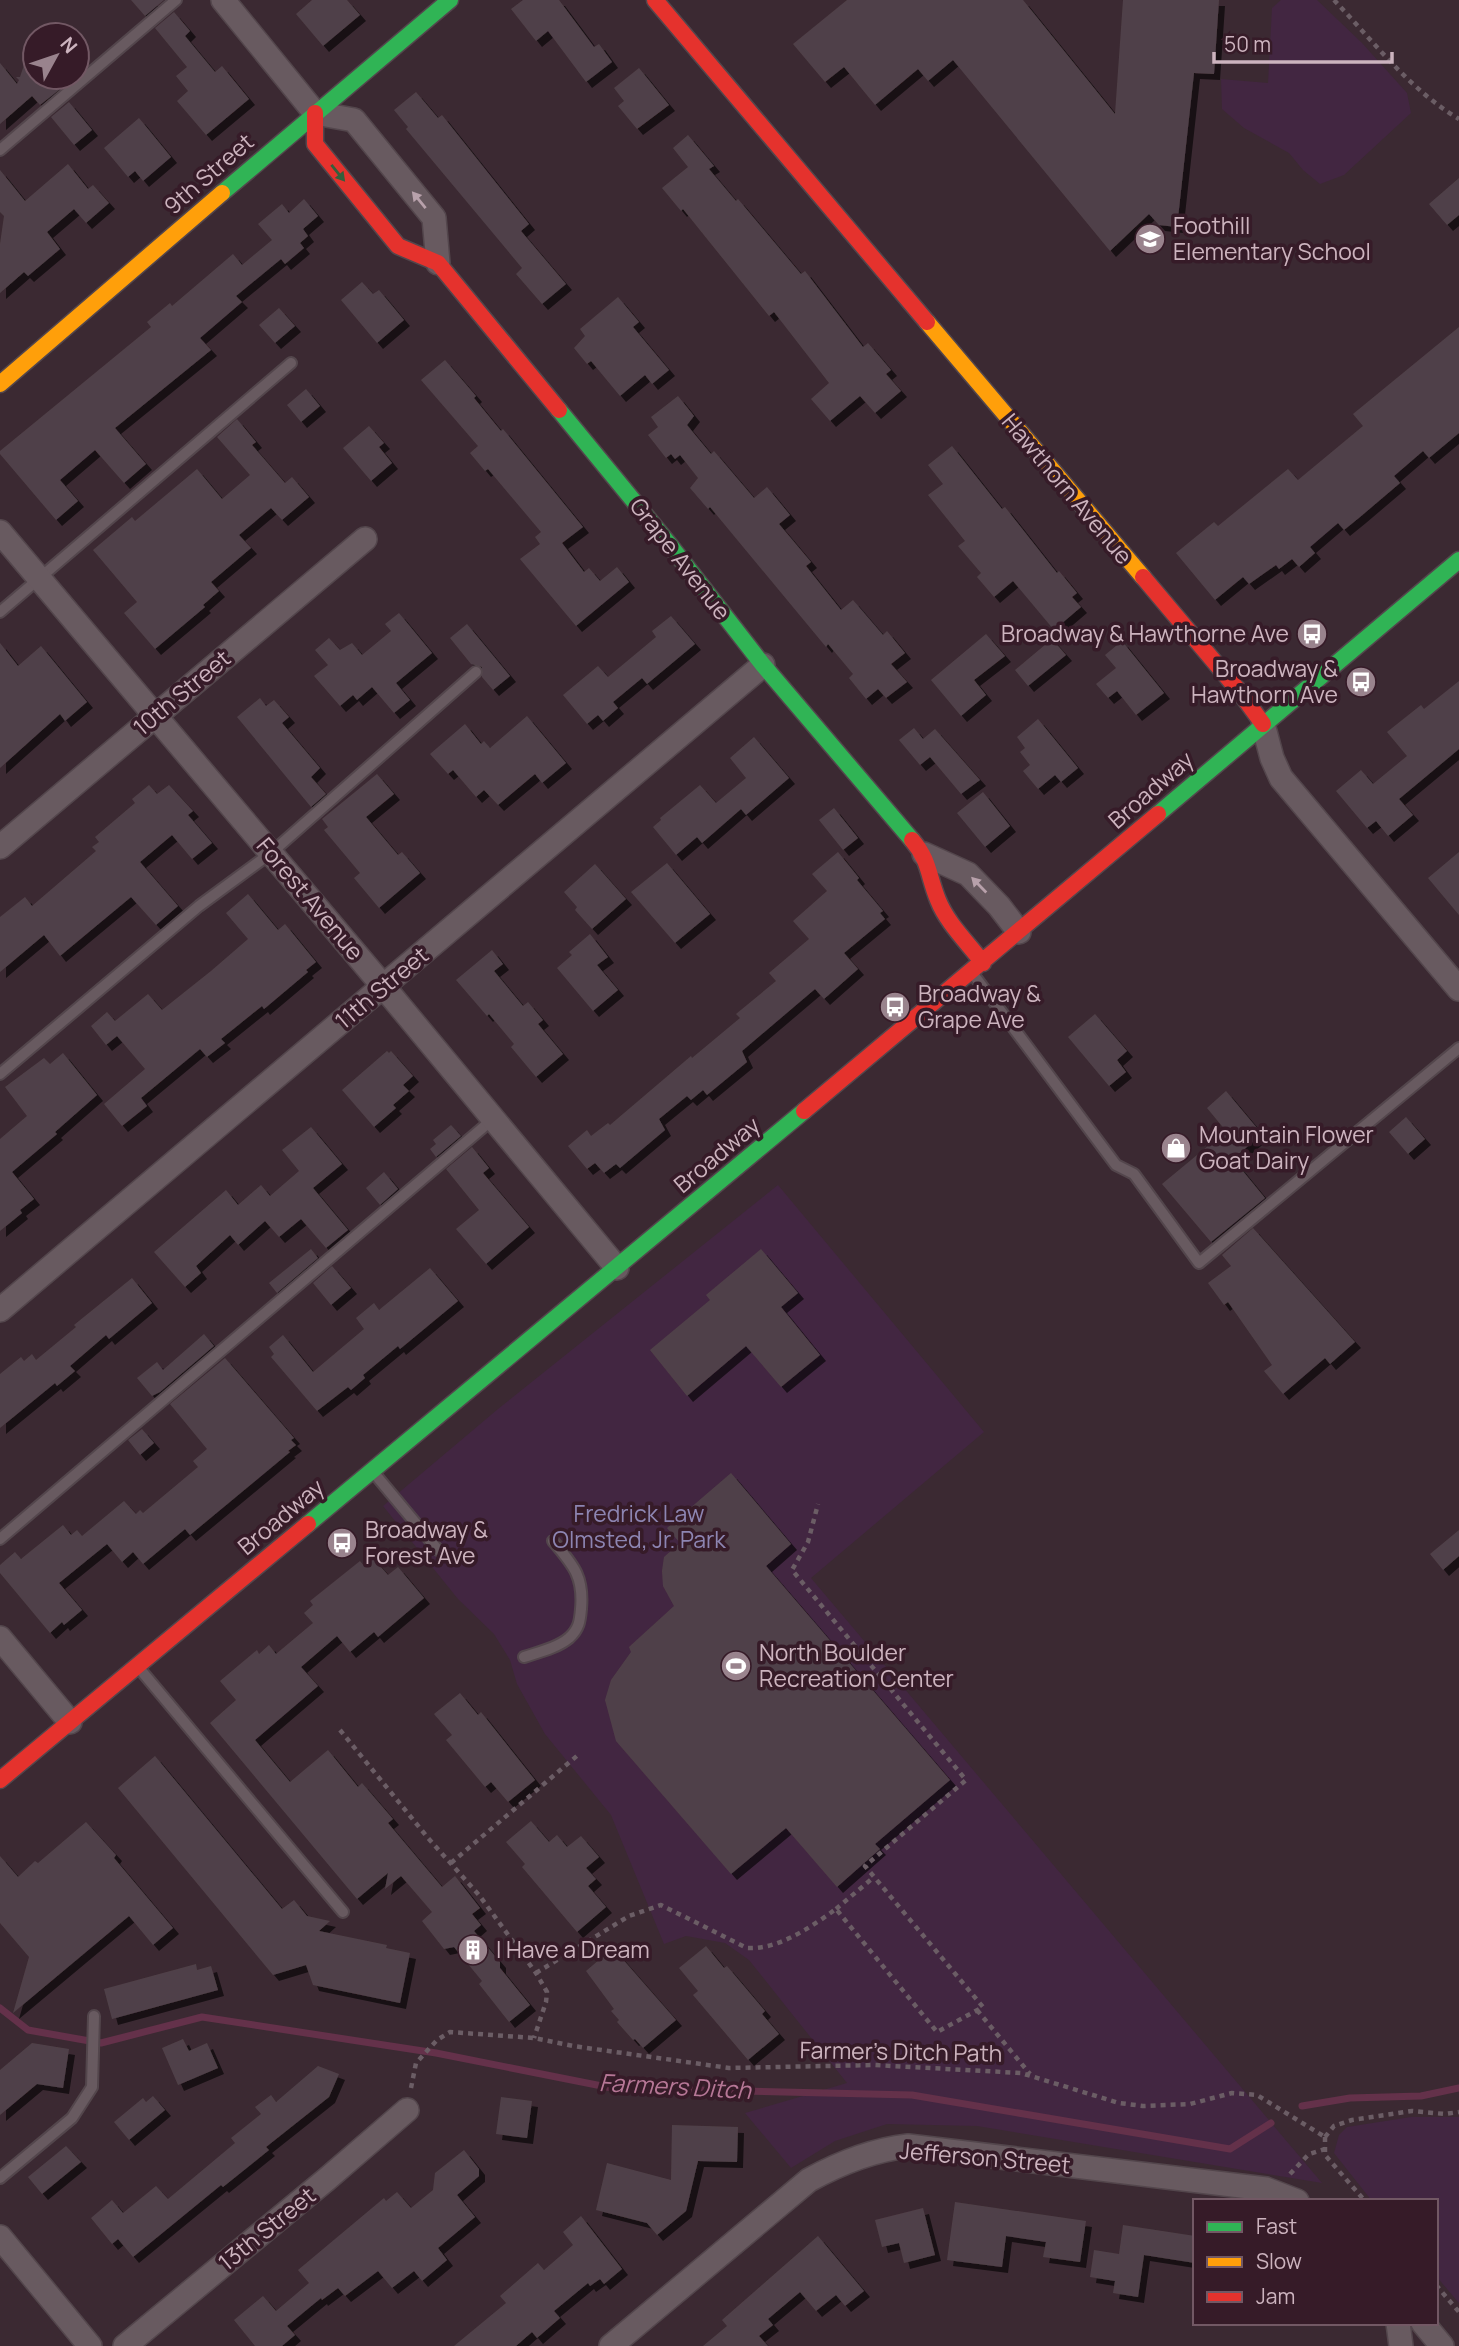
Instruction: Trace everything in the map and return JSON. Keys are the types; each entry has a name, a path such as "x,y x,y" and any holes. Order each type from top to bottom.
{"street":[{"path":"223,0 315,113 354,120 434,218 438,263"},
{"name":"9th Street","path":"0,384 450,0"},
{"name":"Hawthorn Avenue","path":"655,0 1239,691 1263,724 1272,758 1281,778 1459,989"},
{"name":"Grape Avenue","path":"315,113 315,144 398,247 438,263 669,544 764,665 924,854 938,901 977,967"},
{"name":"Forest Avenue","path":"0,532 617,1268"},
{"name":"10th Street","path":"0,848 365,539"},
{"name":"Broadway","path":"0,1780 1019,932 1459,560"},
{"name":"11th Street","path":"0,1310 764,665"},
{"name":"Grape Avenue","path":"924,854 968,874 999,906 1019,932"},
{"path":"0,1638 70,1722"},
{"name":"13th Street","path":"125,2346 407,2110"},
{"name":"Jefferson Street","path":"611,2346 809,2180 844,2161 895,2148 908,2146 1266,2189 1289,2198"},
{"path":"0,2237 90,2346"},
{"path":"1398,2325 1401,2346"},
{"path":"1425,2325 1443,2346"}],"lane":[{"path":"0,150 176,0"},
{"path":"0,612 291,363"},
{"path":"0,1074 199,906 271,853 476,672"},
{"path":"977,967 1116,1165 1134,1174 1199,1263 1459,1048"},
{"path":"0,1538 493,1119"},
{"path":"372,1471 438,1550"},
{"path":"524,1657 562,1642 580,1625 583,1589 575,1568 553,1541"},
{"path":"137,1666 343,1912"},
{"path":"0,2178 72,2118 92,2087 94,2016"}],"path":[{"path":"1334,0 1412,82 1459,120"},
{"path":"818,1504 808,1542 792,1570 966,1780 865,1866 984,2007 937,2032 836,1909"},
{"path":"340,1730 479,1895 536,1973 547,1993 534,2038"},
{"path":"451,1863 578,1755"},
{"path":"536,1973 629,1916 661,1905 747,1948 756,1949 777,1944 817,1923 874,1877"},
{"path":"977,2010 1032,2076"},
{"name":"Farmer's Ditch Path","path":"416,2063 437,2040 450,2032 534,2038 729,2068 897,2066 1021,2073 1119,2103 1143,2106 1190,2104 1232,2093 1257,2095 1325,2137"},
{"path":"1362,2199 1325,2155 1325,2137 1334,2126 1352,2120 1412,2111 1445,2114 1459,2112"},
{"path":"1289,2198 1290,2172 1310,2154 1325,2149"},
{"path":"1438,2287 1459,2312"}],"green space":[{"path":"1281,0 1317,0 1362,43 1407,93 1411,113 1344,175 1320,184 1303,170 1289,153 1244,128 1222,109 1221,79 1268,83 1272,8"},
{"name":"Fredrick Law Olmsted, Jr. Park","path":"778,1185 984,1432 811,1578 1322,2183 977,2126 887,2124 835,2141 791,2168 745,2113 847,2083 749,1960 725,1943 686,1936 664,1944 611,1815 545,1734 517,1684 510,1660 494,1634 458,1599 383,1506 498,1409"},
{"path":"1411,2117 1459,2117 1459,2303 1438,2278 1438,2199 1370,2199 1334,2153 1339,2135 1347,2127"}],"building":[{"path":"131,0 164,0 145,16"},
{"path":"312,0 347,0 360,15 323,46 296,14"},
{"path":"523,0 559,0 594,47 599,44 612,62 586,82 548,31 536,41 511,9"},
{"path":"847,0 1023,0 1115,114 1123,0 1219,0 1214,74 1194,73 1177,227 1159,225 1149,214 1110,251 953,60 928,81 918,69 875,105 844,67 825,82 793,44"},
{"path":"174,12 190,31 185,36 215,72 222,66 249,99 206,135 177,101 188,91 176,76 187,67 155,28"},
{"path":"0,63 17,84 19,80 16,77 21,74 21,91 58,91 40,105 32,96 0,124"},
{"path":"639,68 669,105 637,129 618,106 624,101 614,88"},
{"path":"416,92 438,118 442,115 529,224 521,231 566,284 542,304 516,274 522,268 406,129 408,127 394,110"},
{"path":"69,102 92,130 74,145 51,117"},
{"path":"139,118 171,157 143,181 135,171 128,177 104,148"},
{"path":"688,135 714,166 709,169 736,201 738,199 801,274 805,271 863,347 868,343 891,370 886,374 901,391 875,413 860,396 830,421 811,399 829,383 774,312 769,316 683,209 681,211 662,188 688,167 673,148"},
{"path":"68,164 88,189 93,185 109,203 86,223 74,209 47,232 60,249 28,276 24,272 0,293 0,244 4,216 0,212 0,170 25,201"},
{"path":"1459,178 1459,215 1447,225 1429,204"},
{"path":"304,199 318,216 303,229 308,236 300,243 304,248 285,264 281,259 236,296 242,302 200,338 211,350 115,428 146,464 124,483 95,450 60,480 78,501 56,520 0,451 151,327 147,322 170,303 172,306 233,254 242,265 272,240 258,224 282,204 289,213"},
{"path":"362,282 373,294 379,290 404,320 377,343 341,300"},
{"path":"618,297 639,322 633,327 669,370 652,384 645,375 620,396 591,361 587,364 574,348 585,336 580,329"},
{"path":"279,308 295,326 275,343 259,325"},
{"path":"1459,327 1459,433 1429,458 1423,451 1394,476 1400,483 1344,530 1338,523 1310,547 1315,553 1299,567 1292,559 1279,569 1276,565 1249,584 1243,577 1215,600 1176,553 1214,522 1218,526 1288,469 1298,480 1363,426 1353,414"},
{"path":"445,360 583,527 562,543 584,572 589,568 600,581 617,567 629,582 576,626 520,559 540,544 535,537 541,532 488,469 485,471 470,453 478,446 421,380"},
{"path":"306,389 320,406 301,422 287,405"},
{"path":"678,396 694,416 687,425 711,454 714,451 754,498 767,487 790,515 779,524 811,562 806,566 841,610 853,600 883,635 887,631 905,653 891,664 907,682 886,698 878,689 866,699 849,678 853,674 828,644 826,647 710,507 708,509 690,488 698,478 680,455 675,459 671,454 666,458 648,435 658,427 651,417"},
{"path":"237,419 256,442 252,445 285,483 292,477 309,497 282,520 271,508 239,535 251,548 211,582 219,591 203,605 205,607 155,649 124,613 137,602 93,550 132,517 135,521 197,469 222,499 250,475 217,437"},
{"path":"369,426 384,443 379,447 392,463 371,481 343,448"},
{"path":"952,446 1002,509 1005,507 1057,573 1059,571 1077,593 1072,597 1081,607 1054,630 1013,581 994,597 977,577 981,573 958,546 965,541 928,495 943,484 928,465"},
{"path":"399,613 432,653 396,683 410,700 394,713 372,687 357,700 353,695 340,706 314,676 328,665 315,650 329,638 340,650 352,643 362,655 391,631 385,624"},
{"path":"671,616 695,644 647,684 642,678 613,702 618,708 603,721 598,715 587,724 563,695 598,666 608,677 656,637 652,631"},
{"path":"467,624 510,676 493,690 482,677 482,667 471,664 450,638"},
{"path":"986,634 1005,656 974,680 986,695 961,716 931,680"},
{"path":"1052,639 1066,655 1028,686 1015,670"},
{"path":"1122,641 1164,693 1136,715 1117,691 1108,698 1096,684 1116,668 1105,655"},
{"path":"0,643 18,666 41,646 87,702 65,721 60,714 0,768"},
{"path":"1459,681 1459,749 1399,799 1413,815 1388,836 1376,821 1367,828 1336,791 1361,770 1373,784 1407,756 1387,732 1421,705 1424,709"},
{"path":"260,698 266,706 274,700 289,717 282,723 320,768 311,777 326,794 311,807 237,717"},
{"path":"527,716 566,763 542,783 535,774 498,805 484,790 476,797 453,770 448,774 430,754 465,724 481,744 484,741 490,748"},
{"path":"1038,719 1078,768 1061,782 1055,775 1038,789 1023,771 1030,765 1020,752 1025,748 1017,737"},
{"path":"914,728 923,739 935,729 980,780 961,794 930,757 920,765 899,740"},
{"path":"754,737 789,778 746,815 741,809 702,843 697,837 676,855 653,827 700,785 716,803 746,778 730,758"},
{"path":"377,774 394,794 366,817 398,855 402,852 420,873 379,908 354,878 360,873 324,830 328,827 322,819"},
{"path":"149,785 157,794 169,785 193,811 188,815 212,843 192,859 172,835 140,862 178,906 156,925 131,897 60,956 44,935 0,972 0,917 25,897 32,906 96,851 92,847 99,842 95,837 135,803 132,799"},
{"path":"983,792 1010,826 985,847 957,813"},
{"path":"834,808 858,838 843,850 819,820"},
{"path":"838,852 883,911 880,913 885,919 844,953 858,969 824,999 815,989 742,1051 747,1062 707,1095 703,1090 691,1100 687,1096 659,1119 665,1130 620,1168 616,1164 604,1173 595,1163 587,1169 568,1146 587,1130 591,1136 608,1123 610,1125 740,1018 736,1014 776,981 769,973 809,939 793,921 827,891 812,874"},
{"path":"1459,852 1459,915 1428,878"},
{"path":"667,863 710,914 675,943 631,892"},
{"path":"595,864 626,899 592,929 564,892"},
{"path":"248,894 278,930 285,924 316,962 264,1009 262,1006 221,1039 225,1043 207,1057 200,1049 141,1098 147,1106 122,1126 104,1104 145,1069 117,1036 106,1045 91,1026 107,1012 115,1021 148,994 162,1010 211,971 248,939 226,913"},
{"path":"590,934 608,957 597,965 618,990 593,1011 557,968 572,955 569,952"},
{"path":"492,950 503,964 494,971 523,1006 528,1002 543,1020 538,1024 563,1054 536,1077 511,1047 514,1044 456,980"},
{"path":"1095,1014 1127,1051 1117,1060 1126,1072 1109,1086 1068,1037"},
{"path":"387,1051 391,1051 413,1076 403,1085 409,1091 393,1105 396,1108 374,1127 342,1090"},
{"path":"63,1053 97,1095 12,1172 34,1199 0,1231 0,1139 27,1116 5,1087 44,1058 50,1064"},
{"path":"1226,1091 1262,1134 1233,1159 1265,1198 1211,1242 1162,1184 1226,1131 1207,1108"},
{"path":"1406,1117 1425,1139 1408,1154 1389,1132"},
{"path":"451,1125 461,1136 436,1157 430,1149 436,1144 433,1140"},
{"path":"311,1127 342,1164 313,1188 348,1230 326,1248 301,1219 279,1237 265,1221 238,1245 230,1235 196,1266 201,1273 185,1287 154,1252 226,1190 238,1205 261,1185 270,1196 299,1171 282,1150"},
{"path":"472,1147 489,1168 483,1173 529,1227 486,1264 456,1229 479,1210 446,1169"},
{"path":"384,1172 398,1189 380,1205 366,1188"},
{"path":"1253,1228 1355,1342 1330,1364 1325,1358 1283,1394 1264,1371 1272,1365 1228,1302 1224,1305 1208,1283 1231,1266 1222,1255"},
{"path":"311,1249 318,1258 277,1293 269,1283"},
{"path":"761,1249 798,1293 781,1307 820,1355 781,1387 746,1346 687,1396 650,1350 710,1300 706,1295"},
{"path":"332,1266 351,1288 331,1305 313,1283"},
{"path":"430,1268 458,1301 400,1349 398,1346 363,1375 365,1378 351,1390 348,1387 317,1411 271,1357 274,1354 269,1347 283,1335 313,1372 364,1329 356,1318 374,1303 379,1310"},
{"path":"132,1278 152,1303 109,1339 106,1335 70,1366 75,1371 57,1386 55,1383 0,1428 0,1374 21,1357 24,1361 32,1354 36,1360"},
{"path":"204,1334 214,1346 152,1396 137,1378 157,1362 163,1370"},
{"path":"225,1358 294,1438 291,1440 296,1445 190,1535 185,1529 143,1564 133,1552 122,1562 107,1544 59,1583 82,1610 50,1633 0,1573 0,1565 15,1552 21,1559 63,1525 71,1535 77,1530 82,1536 124,1501 136,1514 140,1510 143,1513 198,1467 193,1461 207,1449 170,1404"},
{"path":"142,1429 154,1443 140,1455 128,1440"},
{"name":"North Boulder Recreation Center","path":"731,1473 791,1544 766,1566 950,1780 875,1844 880,1849 837,1887 786,1828 731,1874 616,1741 605,1700 611,1680 631,1652 629,1647 674,1606 663,1586 662,1571 664,1557 680,1543 667,1528"},
{"path":"1459,1530 1459,1556 1443,1570 1430,1554"},
{"path":"373,1558 388,1575 398,1567 424,1598 378,1637 374,1632 350,1652 337,1636 301,1667 318,1686 255,1740 290,1782 328,1750 358,1787 362,1783 393,1819 388,1823 442,1887 455,1876 480,1908 472,1914 481,1925 474,1931 530,2005 509,2022 479,1984 482,1981 454,1947 444,1949 422,1921 432,1912 401,1876 385,1889 388,1873 357,1899 210,1723 236,1700 220,1681 257,1650 259,1654 269,1645 276,1654 313,1623 304,1613 313,1605 310,1601 360,1561 364,1566"},
{"path":"460,1693 478,1715 481,1712 535,1780 508,1802 491,1782 485,1787 446,1740 452,1735 434,1714"},
{"path":"155,1756 282,1909 294,1900 307,1916 330,1921 319,1931 387,1945 386,1948 410,1953 400,2003 313,1985 306,1965 273,1975 118,1788"},
{"path":"531,1821 549,1842 557,1835 567,1847 581,1836 599,1857 586,1868 596,1879 588,1886 606,1907 577,1932 522,1867 525,1864 506,1842"},
{"path":"86,1822 116,1855 114,1858 173,1928 153,1945 129,1916 13,2013 29,1957 0,1923 0,1856 18,1877"},
{"path":"706,1946 724,1968 727,1966 765,2011 762,2014 779,2034 748,2060 693,1995 698,1991 679,1968"},
{"path":"613,1948 676,2020 643,2048 617,2022 619,2020 611,2011 614,2009 586,1971"},
{"path":"196,1964 197,1970 211,1966 218,1990 112,2019 104,1989"},
{"path":"183,2039 189,2051 207,2043 218,2068 178,2085 162,2048"},
{"path":"32,2043 69,2049 63,2088 37,2084 0,2115 0,2070"},
{"path":"318,2066 339,2074 329,2097 266,2147 269,2150 223,2187 221,2185 133,2257 118,2239 112,2244 91,2218 112,2200 123,2213 156,2186 168,2199 235,2143 231,2138 261,2114 255,2107 271,2095 276,2102"},
{"path":"153,2096 165,2110 129,2140 114,2122 143,2098 146,2102"},
{"path":"501,2097 532,2101 527,2138 496,2134"},
{"path":"672,2125 738,2127 737,2162 698,2161 686,2211 657,2235 647,2223 596,2210 607,2163 671,2180"},
{"path":"66,2146 81,2162 42,2194 28,2177"},
{"path":"464,2150 479,2169 479,2176 457,2195 475,2217 438,2248 447,2260 422,2281 414,2271 392,2288 378,2271 345,2296 338,2288 322,2300 321,2298 287,2326 295,2335 282,2346 255,2346 234,2320 263,2296 276,2311 309,2283 298,2270 384,2198 386,2201 397,2192 411,2208 433,2190 435,2173"},
{"path":"955,2202 1086,2221 1080,2262 1043,2257 1046,2242 1006,2236 1002,2267 947,2260"},
{"path":"923,2208 935,2255 904,2263 899,2243 882,2247 875,2220"},
{"path":"581,2216 622,2269 604,2284 600,2279 590,2286 588,2283 554,2311 560,2318 537,2338 532,2332 516,2346 454,2346 506,2303 500,2296 538,2263 544,2270 573,2245 563,2232"},
{"path":"1123,2225 1193,2236 1193,2263 1144,2255 1138,2297 1113,2293 1115,2281 1090,2277 1094,2250 1119,2254"},
{"path":"818,2236 864,2291 845,2306 836,2295 816,2311 800,2292 768,2319 773,2325 759,2336 768,2346 703,2346 727,2326 722,2320"}],"waterway":[{"name":"Farmers Ditch","path":"0,2008 28,2030 101,2043 202,2017 436,2053 612,2088 912,2095 1230,2149 1271,2123"},
{"name":"Farmers Ditch","path":"1302,2106 1350,2098 1421,2096 1459,2088"}],"traffic: fast":[{"path":"222,193 450,0"},
{"path":"559,410 669,544 763,665 912,840"},
{"path":"1158,814 1459,560"},
{"path":"308,1524 804,1111"}],"traffic: slow":[{"path":"0,384 222,193"},
{"path":"927,322 1143,577"}],"traffic: jam":[{"path":"655,0 927,322"},
{"path":"315,113 315,144 398,246 438,263 559,410"},
{"path":"1143,577 1239,691 1263,724"},
{"path":"804,1111 1158,814"},
{"path":"912,840 926,862 942,908 952,925 983,963"},
{"path":"0,1780 308,1524"}],"place":[{"name":"Foothill Elementary School","path":"1150,239"},
{"name":"Broadway & Hawthorne Ave","path":"1312,634"},
{"name":"Broadway & Hawthorn Ave","path":"1361,682"},
{"name":"Broadway & Grape Ave","path":"895,1007"},
{"name":"Mountain Flower Goat Dairy","path":"1176,1148"},
{"name":"Broadway & Forest Ave","path":"342,1543"},
{"name":"North Boulder Recreation Center","path":"736,1666"},
{"name":"I Have a Dream","path":"473,1950"}]}
